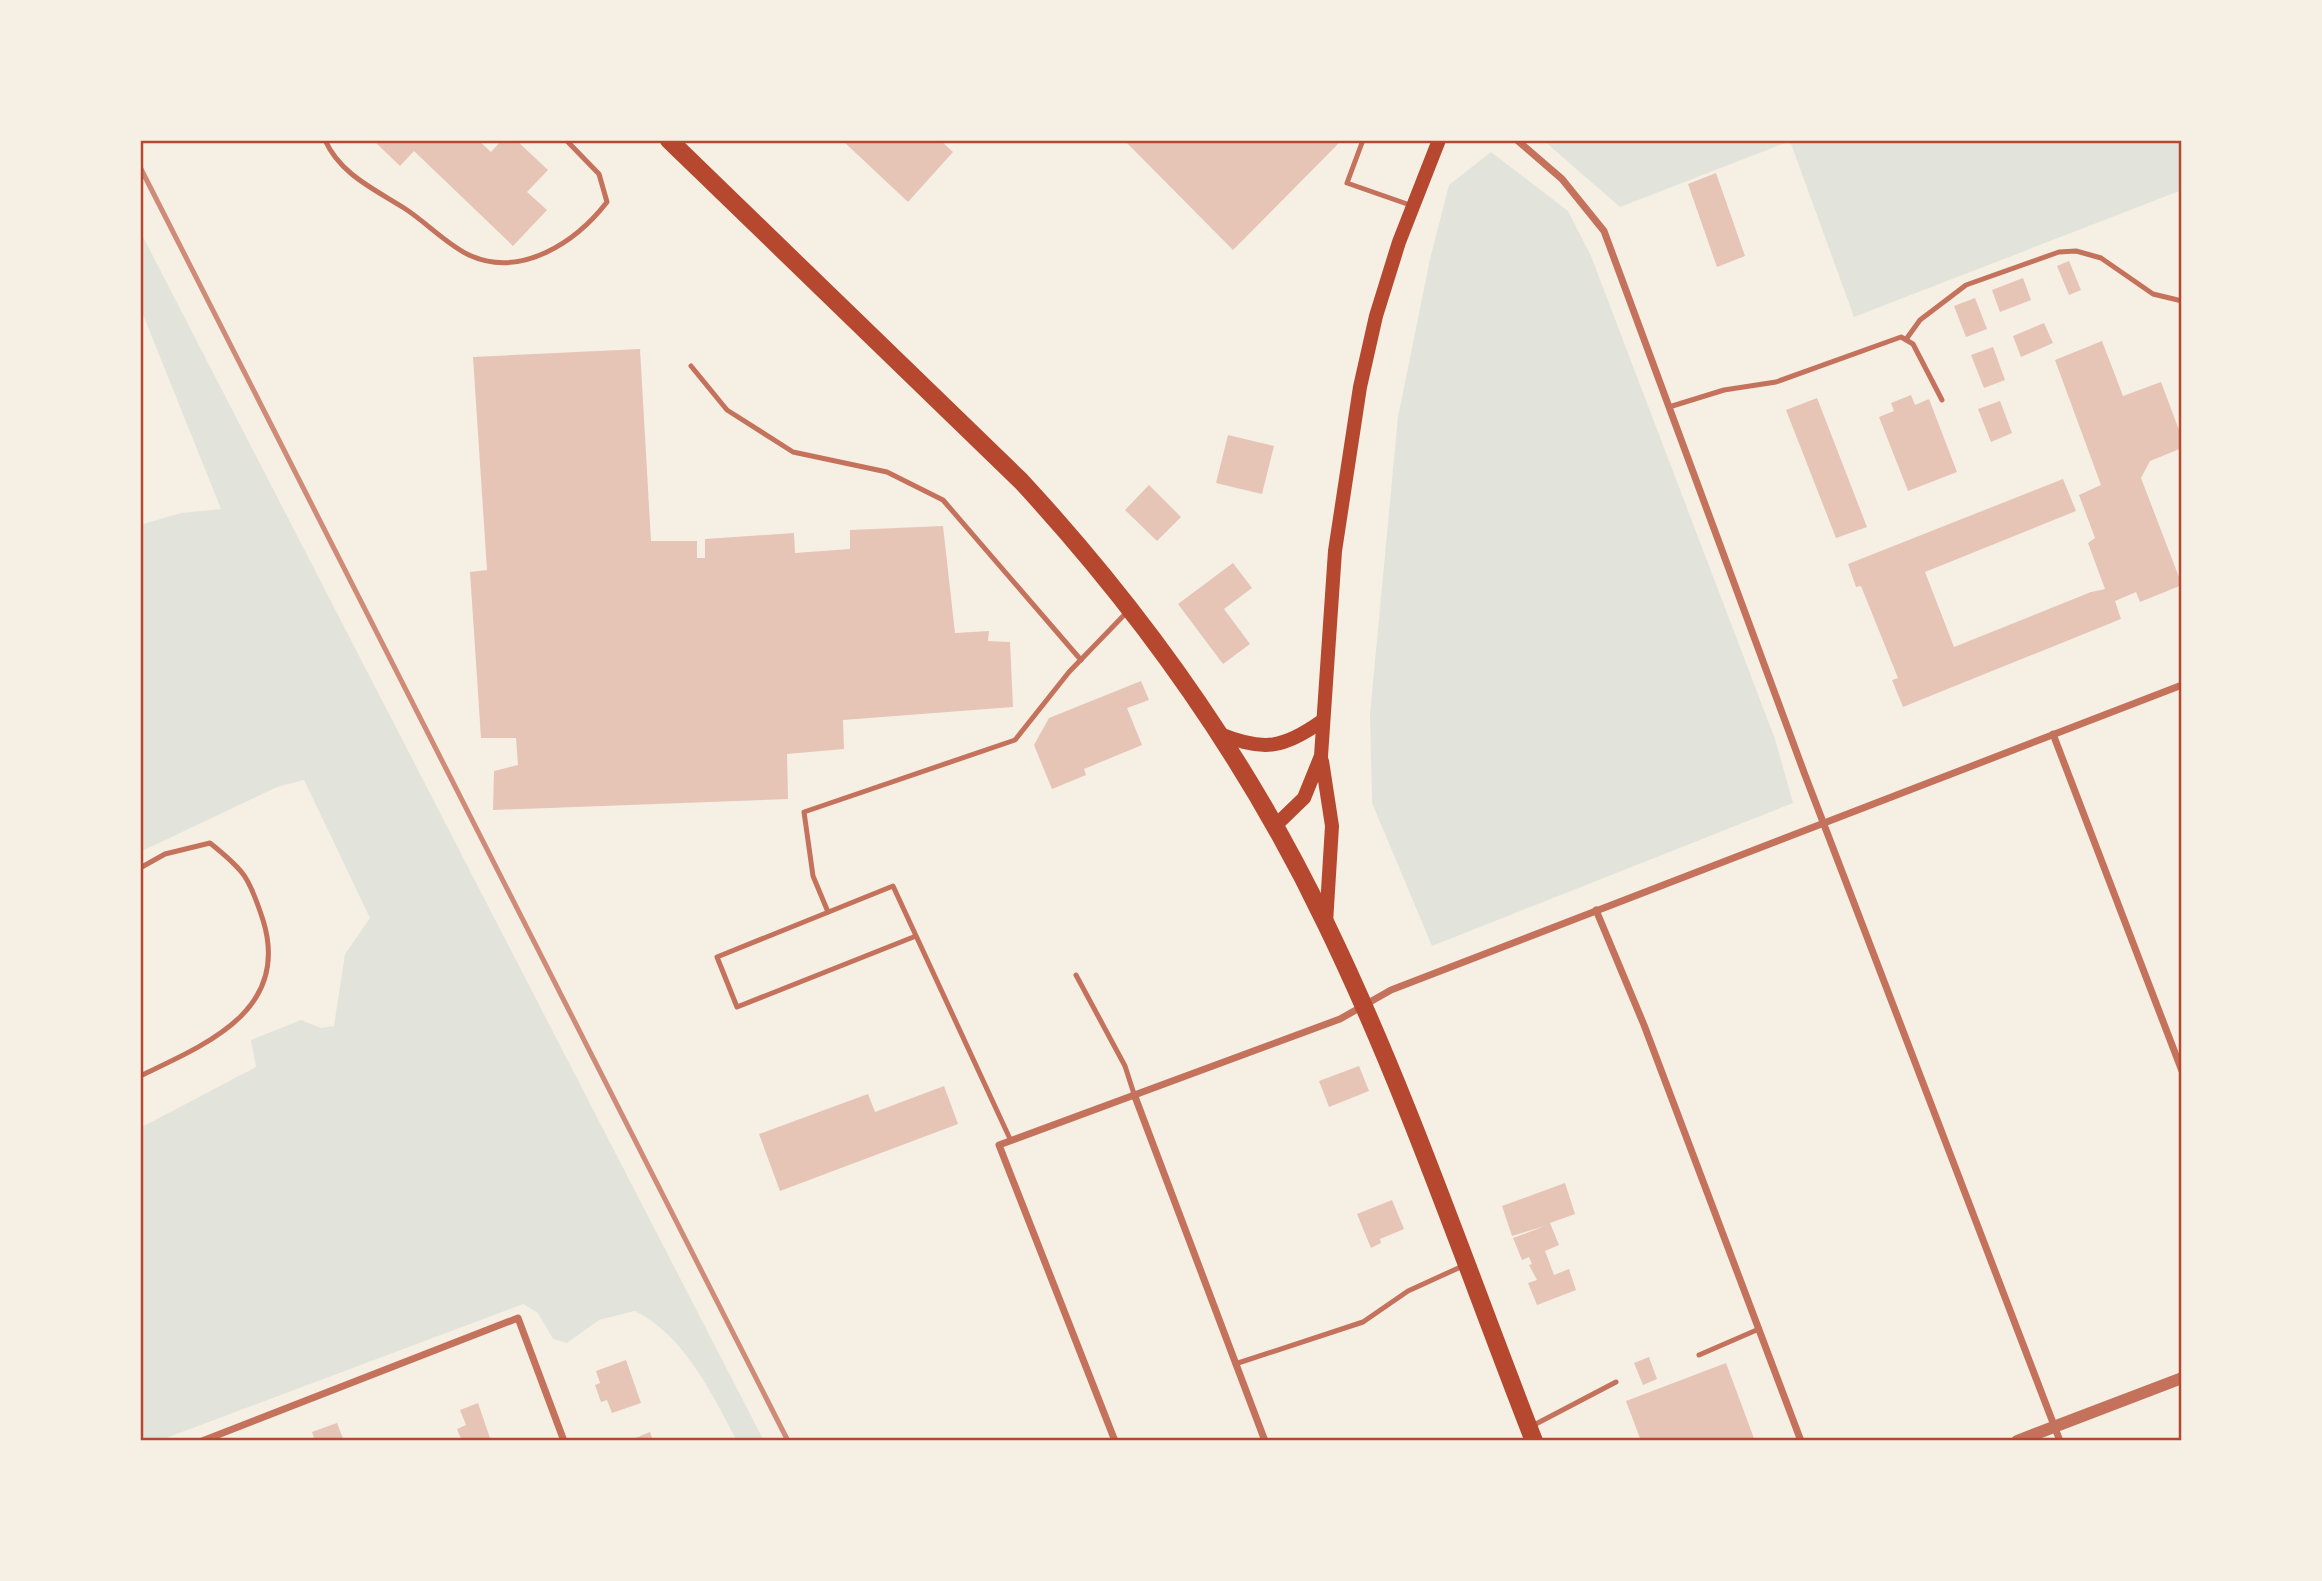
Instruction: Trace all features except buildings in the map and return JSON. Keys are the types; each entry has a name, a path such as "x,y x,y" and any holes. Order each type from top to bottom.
{"main road":[{"path":"669,140 1021,481 1073,537 1131,608 1220,734 1275,826 1326,923 1364,1005 1531,1434"},
{"path":"1326,923 1332,826 1321,756 1335,551 1356,410 1376,316 1413,206 1439,140"},
{"path":"1220,734 1265,747 1301,736 1322,721"},
{"path":"1275,826 1304,798 1321,756"}],"street":[{"path":"1517,140 1562,178 1604,231 1825,824 2060,1441"},
{"path":"1115,1441 999,1145 1340,1019 1391,990 2182,685"},
{"path":"2053,734 2182,1070"},
{"path":"1596,910 1644,1025 1801,1441"},
{"path":"1134,1094 1265,1441"},
{"path":"202,1441 518,1318 565,1441"},
{"path":"2017,1441 2182,1378"}],"lane":[{"path":"325,140 331,153 349,174 423,220 469,255 500,263 527,261 559,246 607,202 599,174 566,140"},
{"path":"1363,140 1347,183 1413,206"},
{"path":"1907,338 1920,320 1966,285 2059,252 2076,251 2101,258 2153,294 2182,301"},
{"path":"1669,407 1724,390 1776,382 1901,337 1907,338 1913,344 1942,400"},
{"path":"691,366 727,410 793,452 887,472 943,500 1081,660"},
{"path":"828,912 813,876 804,812 1015,740 1081,660 1131,608"},
{"path":"140,868 165,854 211,843 242,868 270,943 266,985 234,1025 195,1050 140,1076"},
{"path":"916,936 737,1007 717,957 893,886 1011,1141"},
{"path":"1076,975 1125,1066 1134,1094"},
{"path":"1234,1364 1363,1322 1408,1291 1465,1265"},
{"path":"1699,1355 1759,1329"},
{"path":"1531,1434 1616,1382"}],"shaded area":[{"path":"1543,140 2182,140 2182,190 1854,317 1790,141 1620,207"},
{"path":"1491,152 1568,211 1591,256 1775,739 1793,803 1432,946 1372,803 1370,714 1398,417 1430,259 1449,185"},
{"path":"140,231 764,1441 737,1441 707,1386 682,1350 668,1335 635,1311 599,1320 567,1343 553,1339 538,1313 523,1304 158,1441 140,1441 140,1128 256,1067 251,1040 301,1020 321,1028 334,1026 345,954 370,918 304,780 277,787 140,852 140,525 181,513 221,509 140,307"}],"railway":[{"path":"140,167 788,1441"}]}
